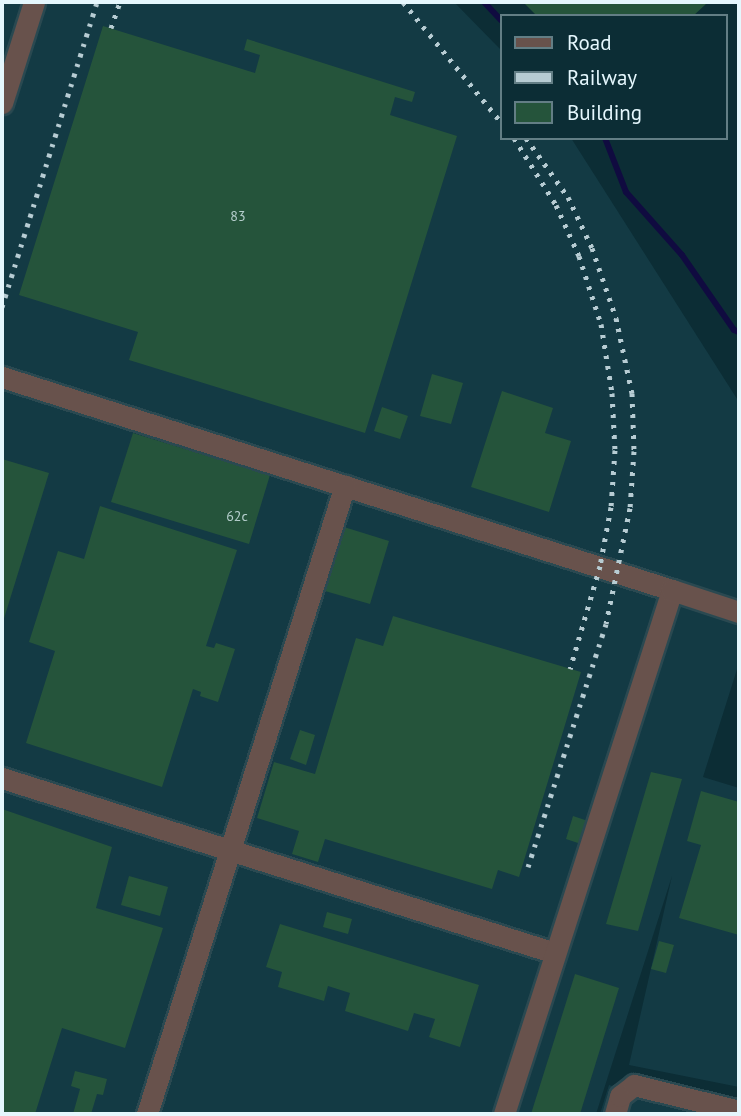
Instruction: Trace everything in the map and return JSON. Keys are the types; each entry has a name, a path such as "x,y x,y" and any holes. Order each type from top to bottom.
{"lane":[{"path":"2,103 34,2"},
{"path":"2,377 739,612"},
{"path":"147,1114 345,485"},
{"path":"504,1114 672,590"},
{"path":"2,778 555,953"},
{"path":"615,1114 621,1096 634,1085 739,1111"}],"shaded area":[{"path":"2,2 454,2 500,49 500,140 572,140 739,402 739,663 703,777 739,788 739,1087 629,1065 672,876 596,1114 2,1114"},
{"path":"609,1085 703,1114 600,1114"}],"building":[{"path":"523,2 706,4 695,14 535,14"},
{"path":"103,26 255,73 260,55 244,50 247,39 415,92 412,102 395,97 390,115 457,136 365,433 129,360 138,332 19,295"},
{"path":"432,374 463,383 451,424 420,416"},
{"path":"502,391 553,408 545,433 571,441 549,512 471,487"},
{"path":"382,407 408,416 400,439 374,431"},
{"path":"133,433 270,475 249,544 111,502"},
{"path":"2,459 49,473 2,625"},
{"path":"100,506 237,550 206,646 214,648 216,643 235,649 218,702 200,696 201,692 193,689 162,787 26,743 55,651 29,642 58,551 84,559"},
{"path":"344,527 389,541 370,604 325,591"},
{"path":"393,616 581,672 519,877 498,870 492,889 325,839 318,862 292,854 299,831 257,818 274,762 315,774 356,638 383,646"},
{"path":"300,730 315,735 306,765 290,759"},
{"path":"651,772 682,779 638,931 606,924"},
{"path":"701,791 739,802 739,935 679,918 701,845 687,841"},
{"path":"2,809 112,847 96,908 163,928 125,1048 62,1028 35,1114 2,1114"},
{"path":"573,816 588,821 581,844 566,839"},
{"path":"129,876 168,887 160,916 121,905"},
{"path":"327,912 352,919 348,934 323,927"},
{"path":"280,924 479,985 460,1047 429,1037 435,1019 414,1013 408,1031 345,1011 350,993 328,986 324,1001 278,987 282,972 266,967"},
{"path":"659,941 674,945 666,973 651,969"},
{"path":"575,974 619,988 580,1114 531,1114"},
{"path":"75,1071 107,1079 103,1095 97,1094 91,1114 73,1114 80,1089 71,1086"}],"waterway":[{"path":"484,2 500,19"},
{"path":"606,140 626,192 682,255 734,330 739,332"}],"railway":[{"path":"2,307 97,2"},
{"path":"111,28 120,2"},
{"path":"403,2 500,121"},
{"path":"515,140 556,205 579,256 601,324 612,393 615,450 611,507 600,566 570,669"},
{"path":"526,873 606,624 630,508 634,451 632,393 616,318 592,248 568,197 527,140"}]}
